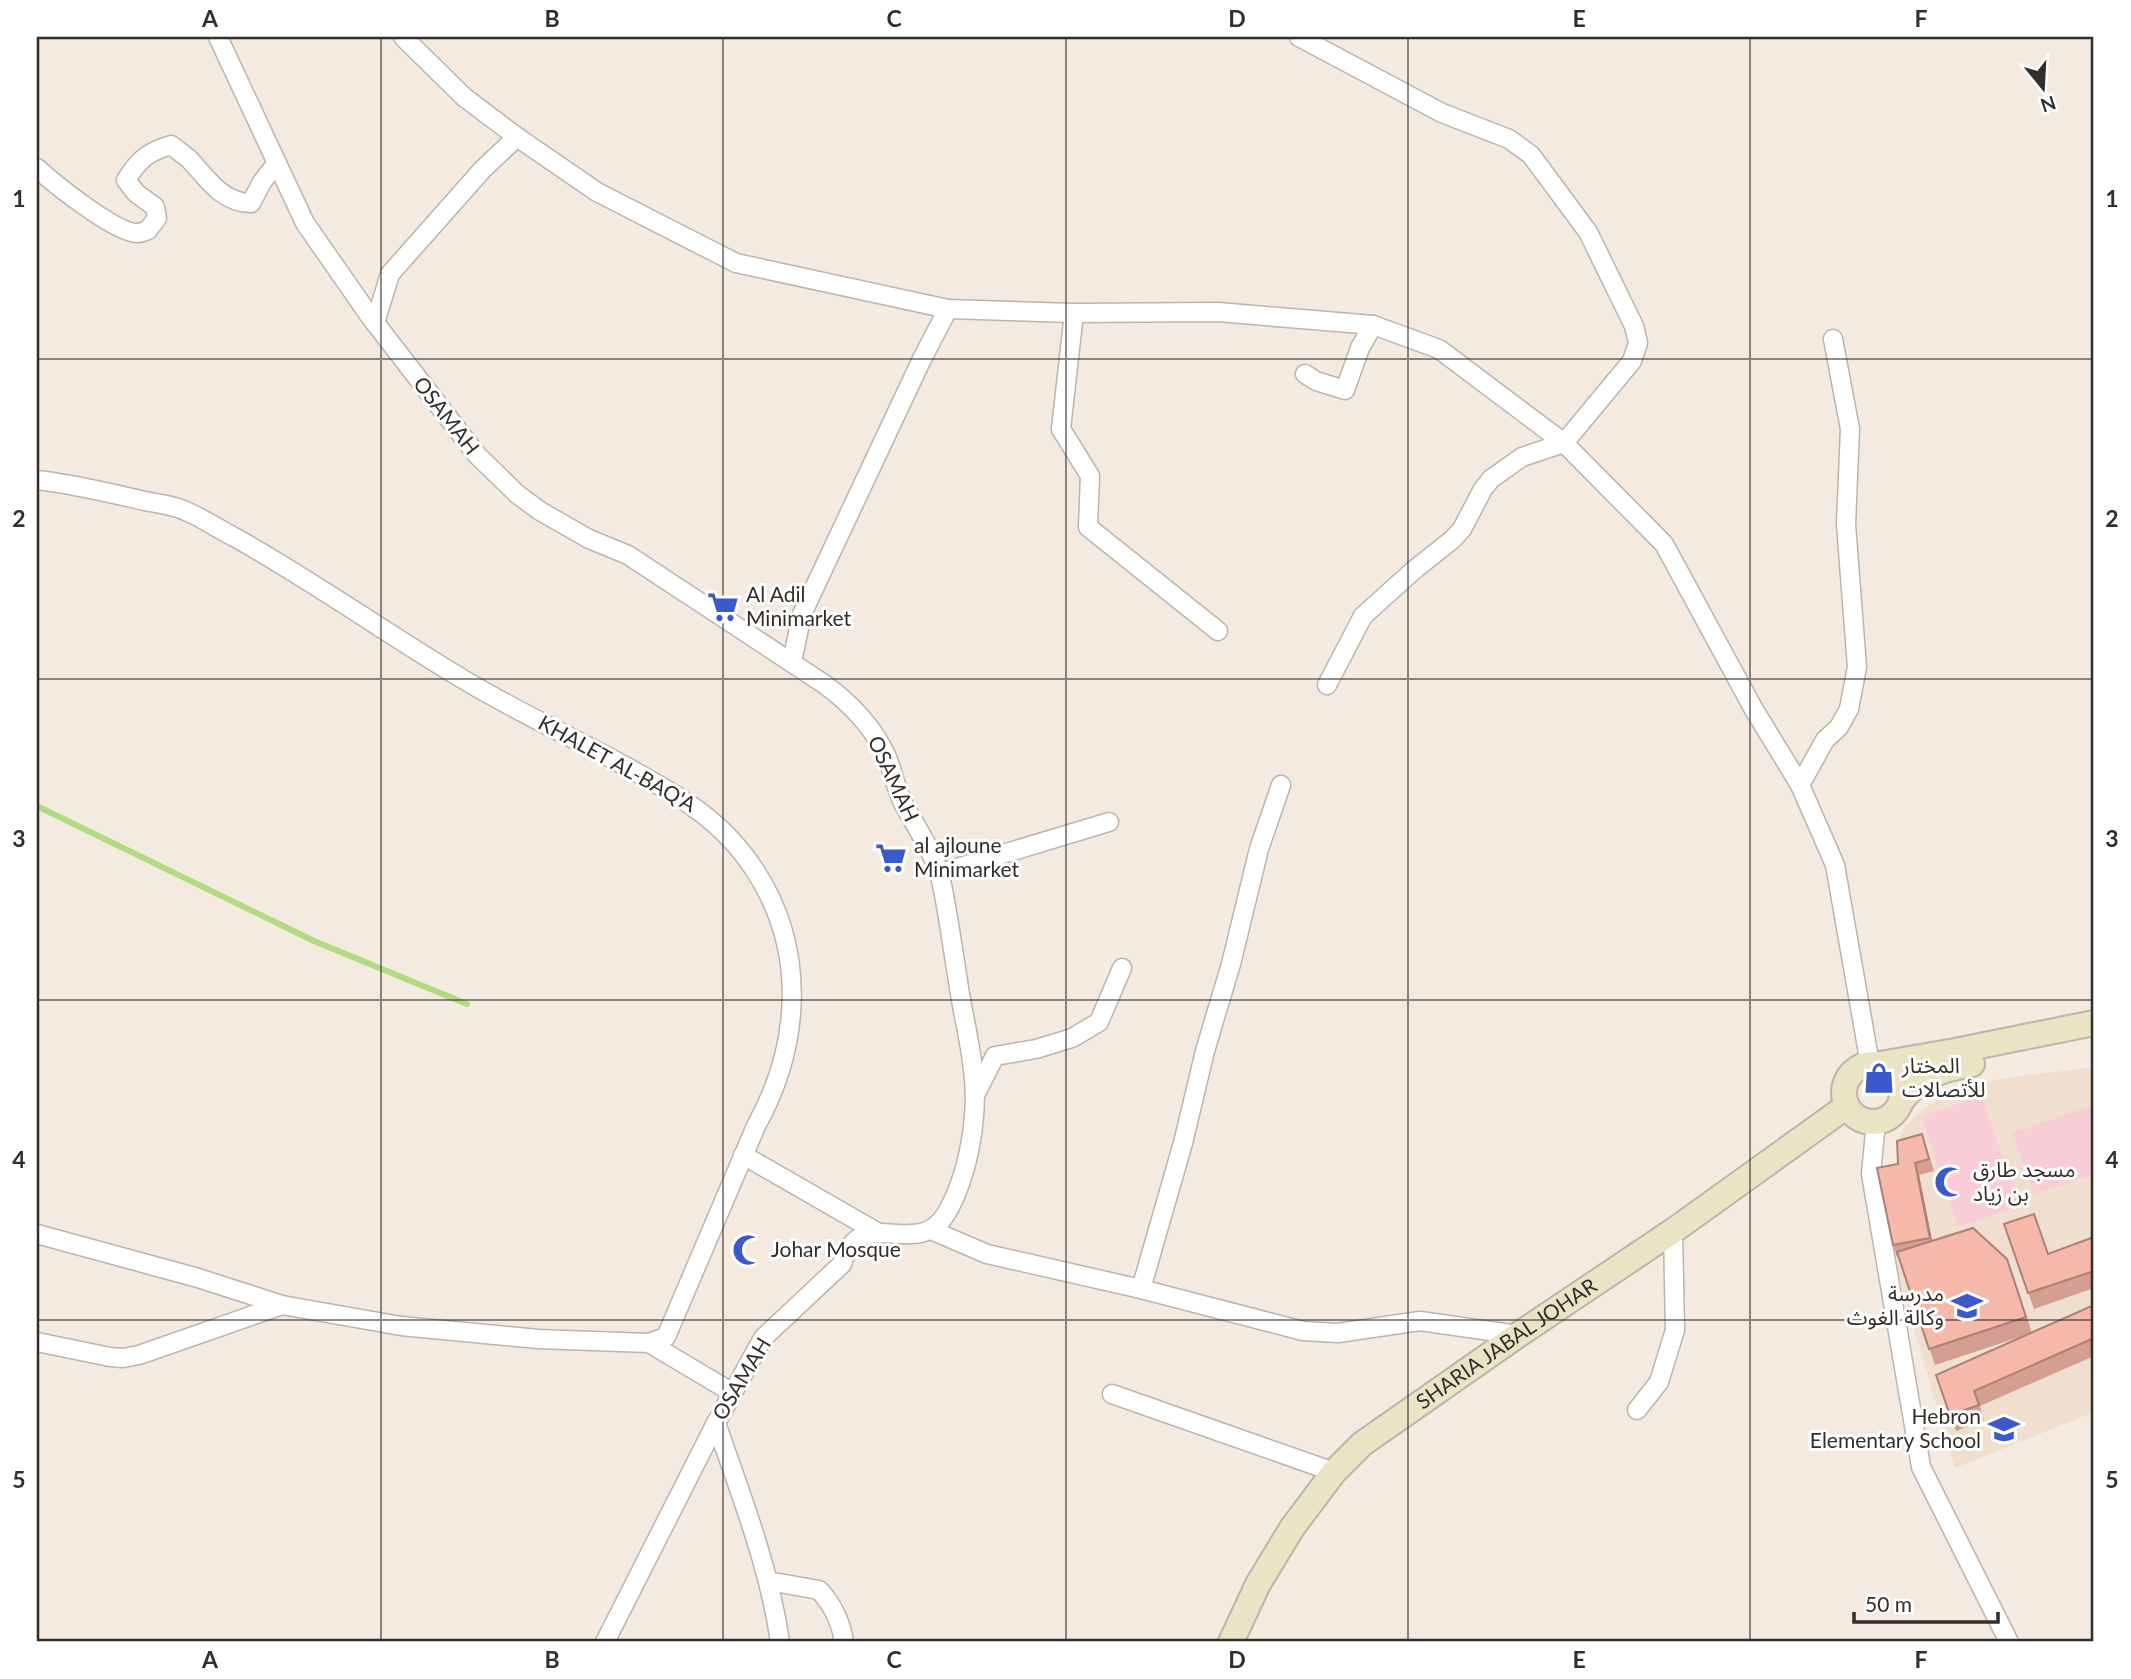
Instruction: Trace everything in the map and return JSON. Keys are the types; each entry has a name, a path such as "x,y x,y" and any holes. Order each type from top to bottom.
{"street":[{"name":"OSAMAH","path":"218,37 305,223 375,323 477,455 517,494 564,526 628,555 836,693 865,721 886,755 897,791 940,873 971,1049 975,1095 973,1122 963,1171 947,1213 931,1230"},
{"path":"402,37 464,97 597,192 736,263 948,309 1074,313 1217,312 1373,324 1439,349 1563,443 1664,544 1753,708 1800,785 1835,865 1875,1064"},
{"path":"1299,37 1442,113 1510,139 1521,146 1538,163 1588,232 1637,337 1637,349 1627,367 1563,443 1522,457 1491,479 1462,529 1453,539 1363,615 1327,685"},
{"path":"375,323 390,274 484,169 517,137"},
{"path":"37,168 61,190 109,222 135,233 148,230 157,218 155,207 136,193 126,180 135,164 152,150 171,145 189,159 211,185 238,203 251,203 262,182 277,163"},
{"path":"792,662 802,614 948,309"},
{"path":"1074,313 1061,429 1090,476 1088,527 1218,631"},
{"path":"1305,374 1316,381 1345,390 1360,348 1373,324"},
{"path":"1800,785 1825,740 1839,727 1849,709 1857,667 1846,524 1850,429 1833,339"},
{"name":"KHALET AL-BAQ'A","path":"37,480 72,484 185,510 291,569 467,681 669,790 710,818 743,852 767,892 784,935 792,981 791,1026 772,1095 743,1154 666,1338 649,1343"},
{"path":"1141,1289 1183,1143 1259,849 1281,785"},
{"path":"940,873 1109,822"},
{"path":"975,1095 995,1056 1060,1042 1099,1022 1122,968"},
{"path":"2094,1023 1875,1064 1856,1070 1846,1083 1845,1098 1852,1113 1876,1122 1892,1115 1913,1087 1924,1078 1939,1072 2094,1040"},
{"path":"1875,1064 1894,1072 1899,1078 1901,1101"},
{"name":"SHARIA JABAL JOHAR","path":"1231,1642 1258,1584 1292,1528 1334,1472 1362,1444 1673,1231 1847,1106"},
{"path":"1876,1122 1871,1174 1921,1467 2009,1642"},
{"path":"743,1154 877,1232 907,1236 931,1230 986,1254 1141,1289 1303,1331 1338,1333 1420,1321 1518,1335"},
{"path":"1637,1410 1659,1382 1675,1329 1673,1231"},
{"name":"OSAMAH","path":"605,1642 716,1423 763,1338 842,1264 847,1252 857,1241 877,1232"},
{"path":"37,1234 198,1278 282,1305 401,1326 538,1339 649,1343 733,1393"},
{"path":"37,1342 123,1358 139,1355 282,1305"},
{"path":"1112,1394 1334,1472"},
{"path":"716,1423 768,1581 780,1642"},
{"path":"768,1581 819,1590 835,1611 844,1642"}],"shaded area":[{"path":"2094,1067 2094,1412 1955,1468 1896,1267 1879,1174 1896,1168 1898,1141 1905,1125 1926,1107 1953,1091 1999,1079"},
{"path":"1982,1096 2019,1206 1958,1227 1921,1116"},
{"path":"2094,1105 2094,1174 2034,1194 2013,1133"}],"building":[{"path":"1922,1134 1929,1159 1915,1163 1930,1238 1893,1245 1877,1168 1898,1164 1897,1141"},
{"path":"2034,1214 2048,1254 2094,1237 2094,1271 2028,1293 2004,1224"},
{"path":"1973,1228 2007,1259 2026,1317 1929,1349 1897,1252"},
{"path":"2094,1305 2094,1338 1974,1391 1979,1405 1950,1415 1936,1375"}],"waterway":[{"path":"37,806 314,941 467,1004"}],"place":[{"name":"Al Adil Minimarket","path":"723,607"},
{"name":"al ajloune Minimarket","path":"891,858"},
{"name":"المختار للأتصالات","path":"1879,1078"},
{"name":"مسجد طارق بن زياد","path":"1950,1182"},
{"name":"Johar Mosque","path":"748,1250"},
{"name":"مدرسة وكالة الغوث","path":"1967,1306"},
{"name":"Hebron Elementary School","path":"2004,1429"}]}
